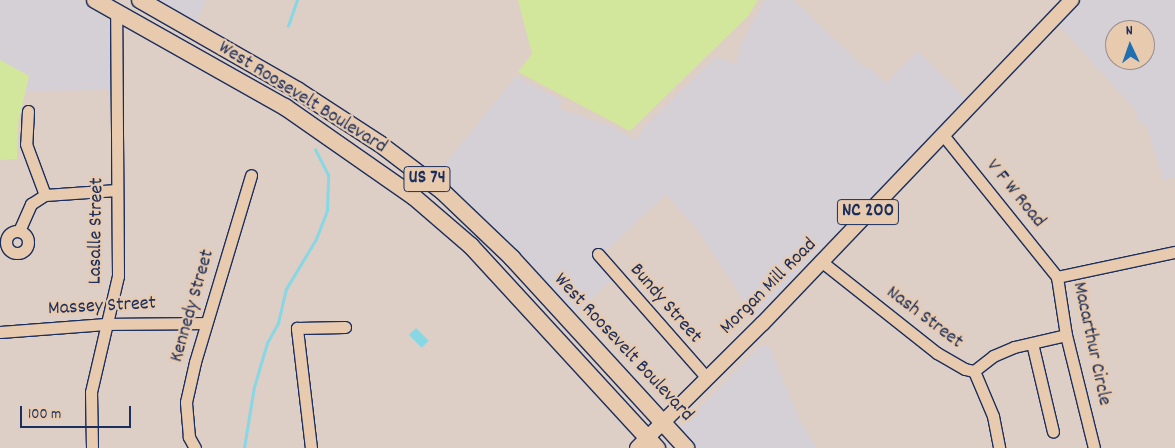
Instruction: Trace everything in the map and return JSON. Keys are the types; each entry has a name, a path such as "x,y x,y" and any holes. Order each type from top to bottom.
{"highway":[{"name":"West Roosevelt Boulevard","path":"95,0 285,107 414,197 471,246 647,444"},
{"name":"West Roosevelt Boulevard","path":"140,0 253,64 308,98 380,144 442,191 512,258 686,448"},
{"path":"116,12 118,7 127,7 190,40 253,64"},
{"path":"171,43 219,60 295,102 308,98"}],"main road":[{"name":"Morgan Mill Road","path":"647,444 662,422 822,262 1072,0"}],"street":[{"name":"Lasalle Street","path":"92,448 91,392 118,276 116,12"},
{"path":"28,111 26,144 45,195"},
{"name":"V F W Road","path":"943,135 1056,277"},
{"name":"Kennedy Street","path":"195,448 189,437 186,402 206,323 251,175"},
{"path":"19,231 31,204 45,195 117,190"},
{"name":"Macarthur Circle","path":"1094,448 1066,335 1056,277 1175,252"},
{"name":"Bundy Street","path":"598,254 706,377"},
{"name":"Nash Street","path":"822,262 953,365 974,371 993,356 1032,343 1066,335"},
{"name":"Massey Street","path":"0,332 106,324 206,323"},
{"path":"311,448 297,328 345,327"},
{"path":"1032,343 1052,432"},
{"path":"974,371 993,416 1000,448"}],"shaded area":[{"path":"0,0 80,0 101,12 109,23 111,90 26,91 29,76 0,60"},
{"path":"155,0 206,0 196,23"},
{"path":"765,0 794,0 866,69 869,67 886,83 918,51 969,102 832,237 755,318 699,232 666,194 604,253 619,273 574,314 500,234 435,176 516,76 563,101 559,108 613,127 636,140 644,127 716,57 736,64 741,44"},
{"path":"1079,0 1175,0 1175,177 1163,180 1146,124 1138,124 1136,111 1057,23"},
{"path":"761,345 769,345 799,419 817,448 694,448 681,433 681,427"}],"green space":[{"path":"518,0 758,0 749,15 630,131 518,72 532,54"},
{"path":"0,60 29,76 18,123 17,159 0,160"}],"water":[{"path":"416,328 429,341 422,348 409,335"}],"waterway":[{"path":"288,26 297,0"},
{"path":"244,448 254,387 267,343 278,323 286,289 316,239 327,210 328,175 315,150"}]}
